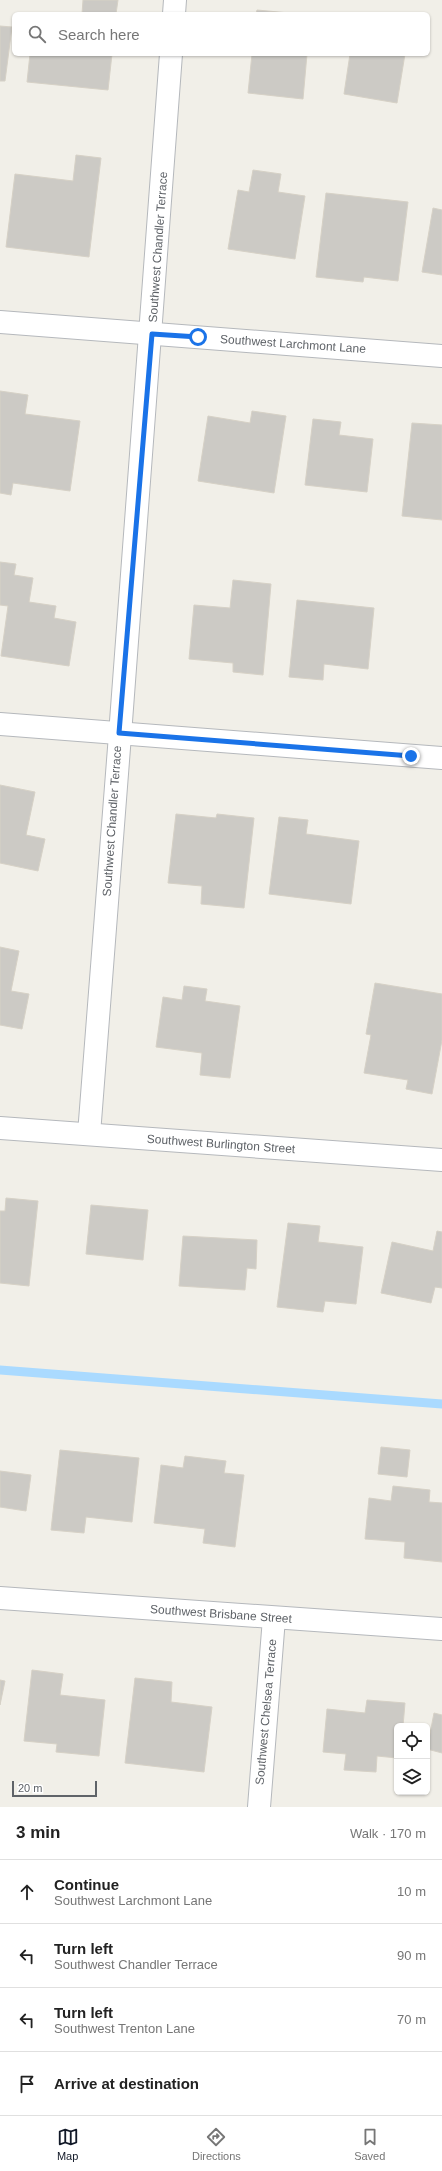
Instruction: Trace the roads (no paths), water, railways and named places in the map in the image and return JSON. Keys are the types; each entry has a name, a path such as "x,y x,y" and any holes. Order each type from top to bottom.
{"street":[{"path":"174,12 175,0"},
{"name":"Southwest Chandler Terrace","path":"89,1134 119,733 152,334 171,56"},
{"name":"Southwest Larchmont Lane","path":"0,322 442,356"},
{"path":"0,724 442,758"},
{"name":"Southwest Burlington Street","path":"0,1128 442,1160"},
{"name":"Southwest Brisbane Street","path":"0,1598 442,1629"},
{"name":"Southwest Chelsea Terrace","path":"259,1807 274,1618"}],"waterway":[{"path":"0,1370 442,1404"}]}
